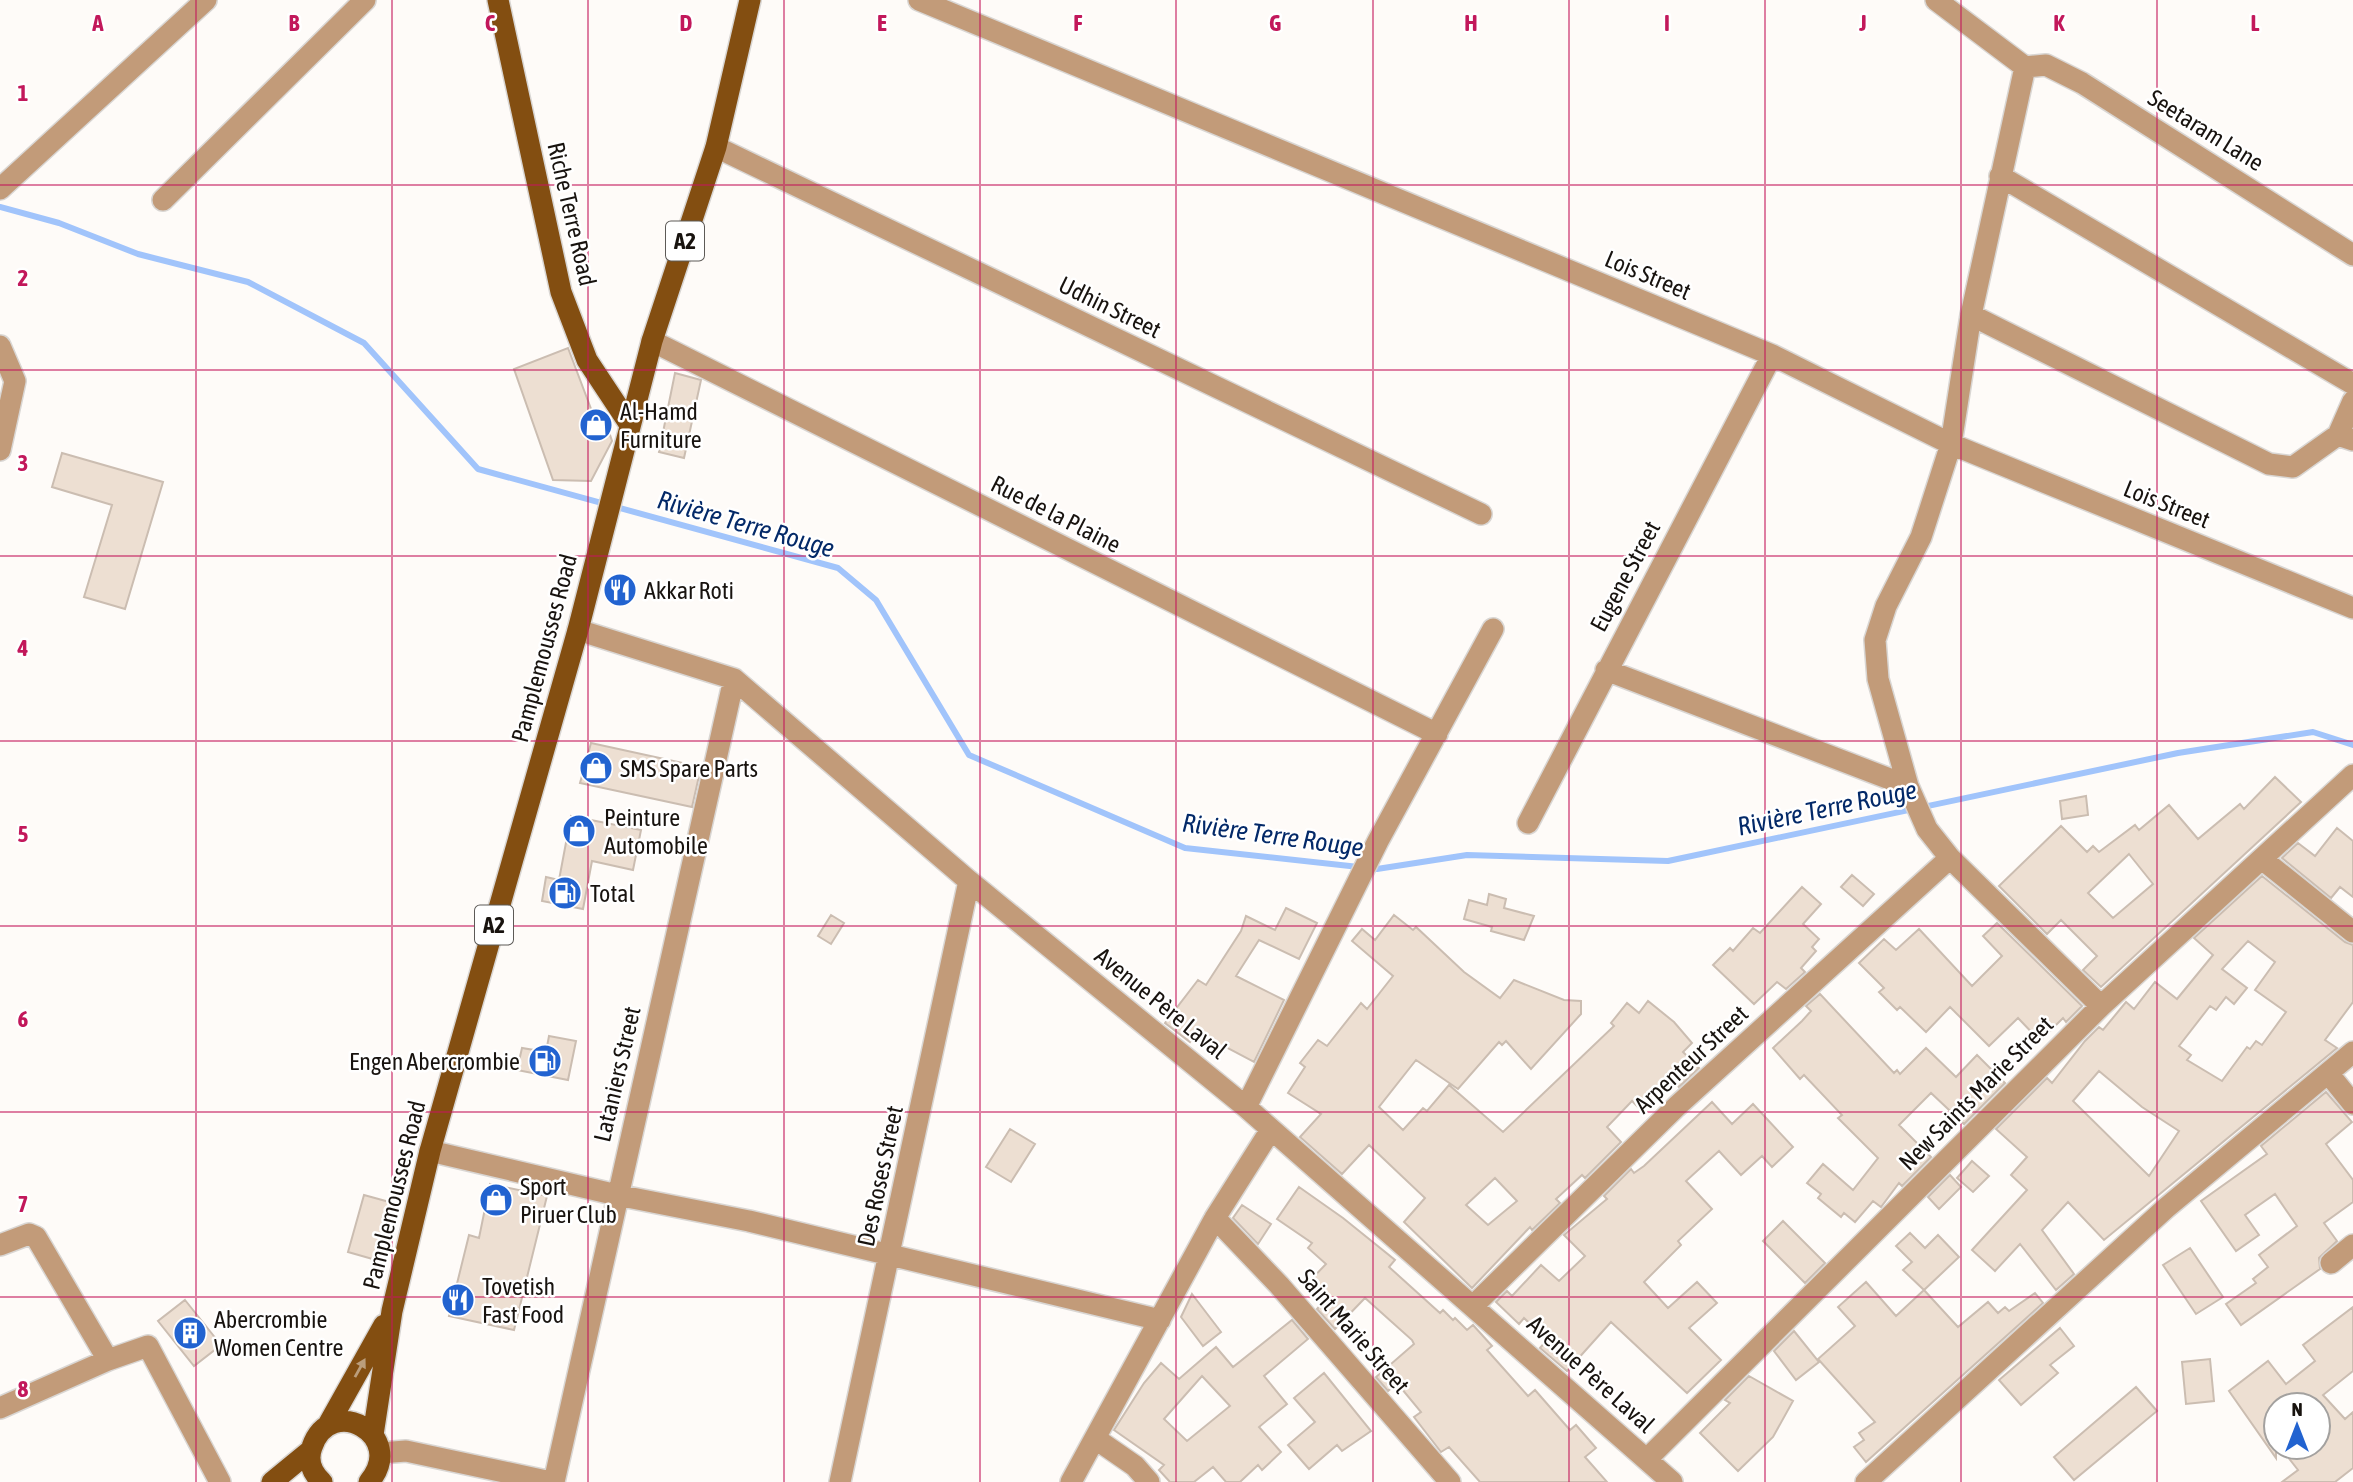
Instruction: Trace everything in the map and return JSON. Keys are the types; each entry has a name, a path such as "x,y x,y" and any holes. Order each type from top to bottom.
{"main road":[{"name":"Riche Terre Road","path":"498,0 561,292 587,360 630,425"},
{"name":"Pamplemousses Road","path":"376,1444 392,1311 430,1151 578,630 653,341 716,147 750,0"},
{"name":"Pamplemousses Road","path":"328,1425 392,1311"},
{"path":"328,1425 337,1422 357,1423 376,1444"},
{"name":"A2","path":"272,1482 311,1450 317,1436 328,1425"},
{"name":"A2","path":"372,1480 376,1444"},
{"path":"311,1450 313,1470 322,1482"}],"street":[{"path":"1,189 206,0"},
{"path":"163,200 365,0"},
{"name":"Lois Street","path":"919,0 1772,355 1951,444 2353,608"},
{"path":"1936,0 2025,67 1971,315 1951,444 1921,537 1886,606 1875,639 1878,678 1912,794 1927,829 1950,858 2101,1006"},
{"name":"Seetaram Lane","path":"2025,67 2046,65 2082,83 2353,255"},
{"name":"Udhin Street","path":"716,147 1481,514"},
{"path":"2000,176 2353,384"},
{"path":"1971,315 2269,464 2293,467 2345,438 2353,401"},
{"name":"Rue de la Plaine","path":"653,341 1437,734"},
{"path":"0,346 15,381 0,450"},
{"name":"Eugene Street","path":"1528,822 1772,355"},
{"path":"1246,1107 1378,841 1493,629"},
{"name":"Avenue Père Laval","path":"578,630 734,678 969,881 1246,1107 1270,1131 1474,1305 1672,1482"},
{"path":"1606,670 1912,794"},
{"name":"Lataniers Street","path":"552,1482 734,678"},
{"name":"New Saints Marie Street","path":"1647,1459 2101,1006 2353,775"},
{"name":"Arpenteur Street","path":"1474,1305 1676,1107 1950,858"},
{"path":"2262,859 2353,932"},
{"name":"Des Roses Street","path":"840,1482 969,881"},
{"path":"1866,1482 2166,1208 2353,1052"},
{"path":"2328,1073 2353,1104"},
{"path":"1071,1482 1215,1217 1270,1131"},
{"path":"430,1151 617,1195 749,1221 1160,1320"},
{"name":"Saint Marie Street","path":"1215,1217 1279,1285 1450,1482"},
{"path":"0,1245 29,1234 36,1237 108,1360"},
{"path":"2331,1263 2353,1245"},
{"path":"0,1408 144,1346 152,1350 220,1482"},
{"path":"1096,1439 1135,1466 1149,1482"},
{"path":"376,1444 552,1482"}],"building":[{"path":"568,348 593,414 602,411 612,441 591,481 553,480 514,369"},
{"path":"675,373 701,380 684,458 659,452"},
{"path":"62,453 163,482 125,609 84,597 112,505 52,487"},
{"path":"591,743 701,767 692,807 580,783"},
{"path":"2275,777 2301,802 2101,987 2083,970 2097,956 2061,920 2047,934 1999,886 2061,826 2087,852 2093,846 2099,852 2135,825 2139,830 2169,805 2198,839 2240,804 2244,809","holes":["2129,854 2153,884 2113,918 2088,893"]},
{"path":"2086,796 2088,815 2062,819 2060,801"},
{"path":"571,816 641,830 633,870 592,861 583,909 542,901 546,877 559,880"},
{"path":"2337,828 2353,841 2353,897 2340,887 2331,898 2282,858 2298,843 2315,856"},
{"path":"1852,875 1874,894 1863,906 1841,887"},
{"path":"2262,876 2345,942 2353,945 2353,1002 2325,1040 2337,1048 2104,1240 2068,1202 2042,1230 2074,1274 2056,1290 2020,1244 1995,1271 1972,1250 2027,1190 2011,1175 2027,1157 1996,1129 2047,1078 2052,1083 2085,1041 2099,1027 2103,1030 2126,1002 2134,1009 2155,982 2177,999 2213,955 2194,938","holes":["2248,941 2275,962 2255,990 2286,1012 2262,1045 2256,1041 2250,1049 2247,1047 2222,1081 2187,1060 2191,1055 2179,1046 2210,1006 2216,1010 2226,997 2234,1004 2247,988 2222,969","2099,1071 2142,1107 2179,1131 2149,1176 2073,1101"]},
{"path":"1802,887 1821,904 1803,924 1819,939 1812,947 1816,951 1801,968 1805,972 1786,989 1777,982 1754,1004 1713,965 1730,948 1733,951 1753,928 1760,933"},
{"path":"1489,894 1506,899 1504,908 1534,916 1524,940 1491,931 1492,927 1464,919 1469,900 1487,905"},
{"path":"1286,908 1317,923 1299,959 1259,940 1236,976 1284,1000 1254,1062 1226,1047 1224,1051 1196,1034 1190,1042 1165,1023 1198,980 1206,985 1241,931 1246,916 1275,930"},
{"path":"831,915 844,923 831,944 818,936"},
{"path":"1394,915 1413,930 1416,927 1464,972 1500,998 1514,980 1564,1000 1581,1001 1581,1014 1531,1069 1506,1041 1502,1045 1499,1042 1458,1089 1416,1060 1379,1107 1403,1130 1423,1108 1427,1111 1449,1085 1503,1132 1614,1026 1611,1023 1627,1003 1639,1013 1648,1001 1674,1022 1692,1043 1683,1052 1699,1068 1679,1087 1675,1083 1664,1093 1659,1088 1639,1108 1632,1101 1607,1127 1621,1142 1585,1178 1582,1175 1556,1199 1560,1203 1532,1230 1530,1227 1472,1288 1404,1222 1425,1198 1369,1145 1342,1174 1300,1137 1321,1114 1288,1093 1305,1067 1300,1063 1318,1040 1327,1046 1361,1003 1367,1009 1393,976 1352,941 1362,929 1375,940","holes":["1495,1178 1517,1201 1488,1225 1466,1205"]},
{"path":"1997,923 2082,1006 2066,1022 2063,1018 2040,1041 2018,1018 1989,1046 1950,1007 1926,1032 1900,1007 1897,1010 1879,992 1884,988 1859,963 1884,939 1896,950 1919,929 1972,986 2002,956 1983,936"},
{"path":"1820,994 1894,1073 1897,1070 1900,1074 1926,1048 1956,1077 1977,1055 2005,1083 1964,1124 1931,1093 1899,1125 1931,1157 1902,1186 1899,1183 1881,1207 1873,1201 1855,1222 1844,1213 1841,1217 1818,1198 1821,1194 1807,1183 1823,1164 1853,1190 1878,1158 1838,1118 1842,1115 1804,1075 1800,1079 1773,1048 1811,1011 1806,1006"},
{"name":"Engen Abercrombie","path":"549,1036 576,1041 568,1080 517,1070 522,1048 546,1052"},
{"path":"2326,1092 2352,1122 2326,1144 2353,1180 2353,1202 2324,1223 2337,1241 2319,1258 2320,1269 2241,1325 2226,1304 2256,1283 2253,1279 2268,1267 2259,1255 2297,1226 2275,1194 2245,1215 2259,1235 2236,1251 2201,1201 2267,1154 2261,1146"},
{"path":"1712,1102 1732,1124 1753,1104 1793,1147 1772,1167 1762,1156 1741,1175 1719,1151 1686,1181 1712,1209 1678,1241 1681,1245 1644,1282 1668,1308 1697,1282 1717,1303 1689,1328 1721,1360 1687,1393 1611,1322 1567,1371 1540,1348 1547,1340 1524,1318 1519,1324 1496,1302 1507,1291 1512,1296 1541,1265 1559,1281 1585,1256 1564,1235 1607,1199 1604,1196 1631,1169 1634,1173 1644,1166"},
{"path":"1010,1129 1035,1144 1011,1182 986,1167"},
{"path":"1972,1161 1989,1176 1973,1192 1957,1178"},
{"path":"1950,1175 1961,1187 1939,1209 1928,1197"},
{"path":"490,1184 547,1196 514,1330 449,1316 469,1235 479,1238"},
{"path":"1299,1187 1395,1260 1389,1267 1440,1313 1443,1310 1467,1330 1473,1325 1492,1346 1487,1350 1528,1396 1535,1390 1570,1430 1576,1425 1596,1448 1585,1457 1607,1482 1480,1482 1449,1447 1441,1452 1414,1417 1421,1412 1397,1383 1388,1391 1376,1377 1414,1344 1412,1340 1365,1298 1335,1329 1317,1309 1323,1302 1306,1285 1326,1264 1308,1248 1312,1243 1277,1219"},
{"path":"364,1195 393,1203 376,1260 348,1252"},
{"path":"1242,1205 1271,1224 1258,1244 1233,1218"},
{"path":"1783,1221 1825,1263 1805,1283 1763,1241"},
{"path":"1910,1233 1925,1248 1938,1235 1959,1257 1924,1290 1903,1270 1912,1262 1896,1246"},
{"path":"2190,1248 2223,1297 2196,1314 2163,1265"},
{"path":"1866,1282 1896,1316 1924,1290 1958,1327 1988,1302 1998,1313 2005,1307 2009,1311 2035,1293 2043,1303 1866,1462 1854,1447 1864,1440 1859,1433 1875,1422 1818,1359 1855,1326 1838,1307"},
{"path":"1192,1294 1221,1332 1203,1346 1181,1317"},
{"name":"Abercrombie Women Centre","path":"185,1300 221,1345 194,1366 158,1321"},
{"path":"2353,1307 2353,1371 2328,1391 2262,1391 2262,1438 2229,1391 2268,1361 2286,1384 2315,1361 2303,1345"},
{"path":"1292,1320 1308,1339 1264,1376 1287,1404 1259,1427 1281,1452 1262,1470 1258,1465 1240,1482 1226,1482 1213,1467 1194,1482 1170,1482 1159,1470 1164,1465 1114,1430 1144,1383 1161,1363 1179,1379 1216,1347 1233,1367","holes":["1202,1376 1230,1406 1187,1441 1164,1419"]},
{"path":"2060,1328 2074,1346 2050,1365 2058,1373 2021,1405 1999,1380"},
{"path":"1794,1331 1819,1362 1796,1380 1774,1351"},
{"path":"2210,1359 2214,1401 2186,1404 2182,1362"},
{"path":"1324,1373 1371,1431 1342,1451 1337,1445 1309,1469 1288,1445 1315,1422 1294,1398"},
{"path":"1749,1376 1793,1401 1773,1437 1738,1471 1700,1433 1730,1403 1725,1400"},
{"path":"2136,1387 2157,1411 2074,1480 2054,1457"},
{"path":"2332,1405 2345,1419 2353,1412 2353,1468 2335,1482 2282,1482 2298,1470 2291,1461 2332,1461"}],"waterway":[{"name":"Rivière Terre Rouge","path":"0,207 59,223 138,254 248,282 364,343 478,469 838,568 876,600 969,755 1185,848 1377,869 1467,855 1668,861 2178,753 2313,732 2353,745"}],"place":[{"name":"Al-Hamd Furniture","path":"596,425"},
{"name":"Akkar Roti","path":"620,590"},
{"name":"SMS Spare Parts","path":"596,768"},
{"name":"Peinture Automobile","path":"579,831"},
{"name":"Total","path":"565,893"},
{"name":"Engen Abercrombie","path":"545,1061"},
{"name":"Sport Piruer Club","path":"496,1200"},
{"name":"Tovetish Fast Food","path":"458,1300"},
{"name":"Abercrombie Women Centre","path":"190,1333"}]}
